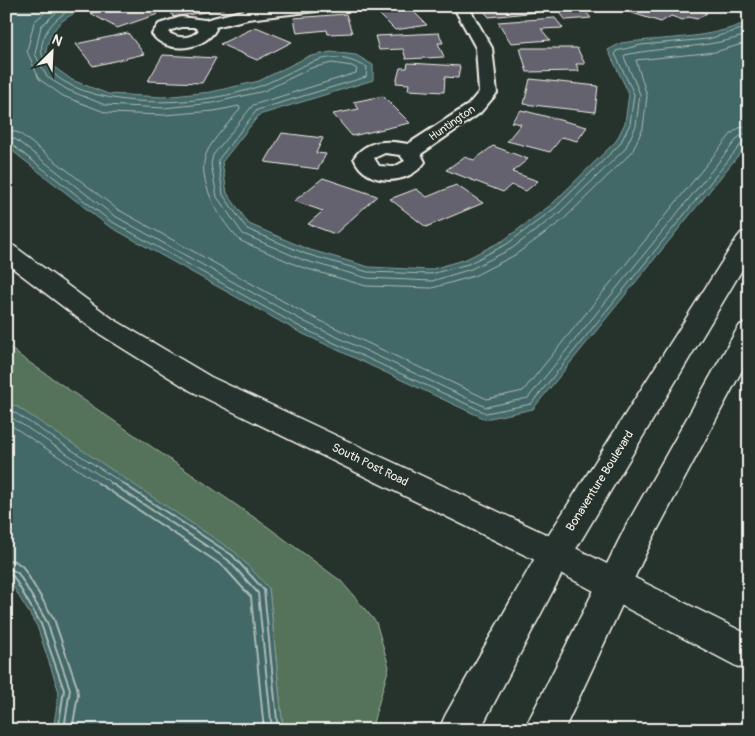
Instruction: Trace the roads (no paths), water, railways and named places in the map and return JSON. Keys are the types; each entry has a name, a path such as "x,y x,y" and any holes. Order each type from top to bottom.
{"main road":[{"name":"Bonaventure Boulevard","path":"459,730 555,554 749,238"},
{"name":"South Post Road","path":"6,251 104,325 201,384 555,554 749,654"},
{"path":"544,730 614,584 749,331"}],"street":[{"path":"204,25 248,14 316,6"},
{"name":"Huntington","path":"410,152 474,109 488,93 484,48 460,6"}],"water":[{"path":"6,6 90,6 67,18 56,27 46,50 54,67 72,80 108,94 163,97 211,92 259,81 307,57 331,52 356,55 373,65 373,80 259,115 222,162 227,193 249,224 307,249 369,267 429,270 466,259 504,240 552,204 616,141 625,123 629,94 608,50 621,43 702,35 718,32 749,21 749,142 533,409 485,419 299,332 107,225 6,146"},
{"path":"6,401 235,552 269,588 283,730 53,730 59,692 37,626 6,575"}]}
